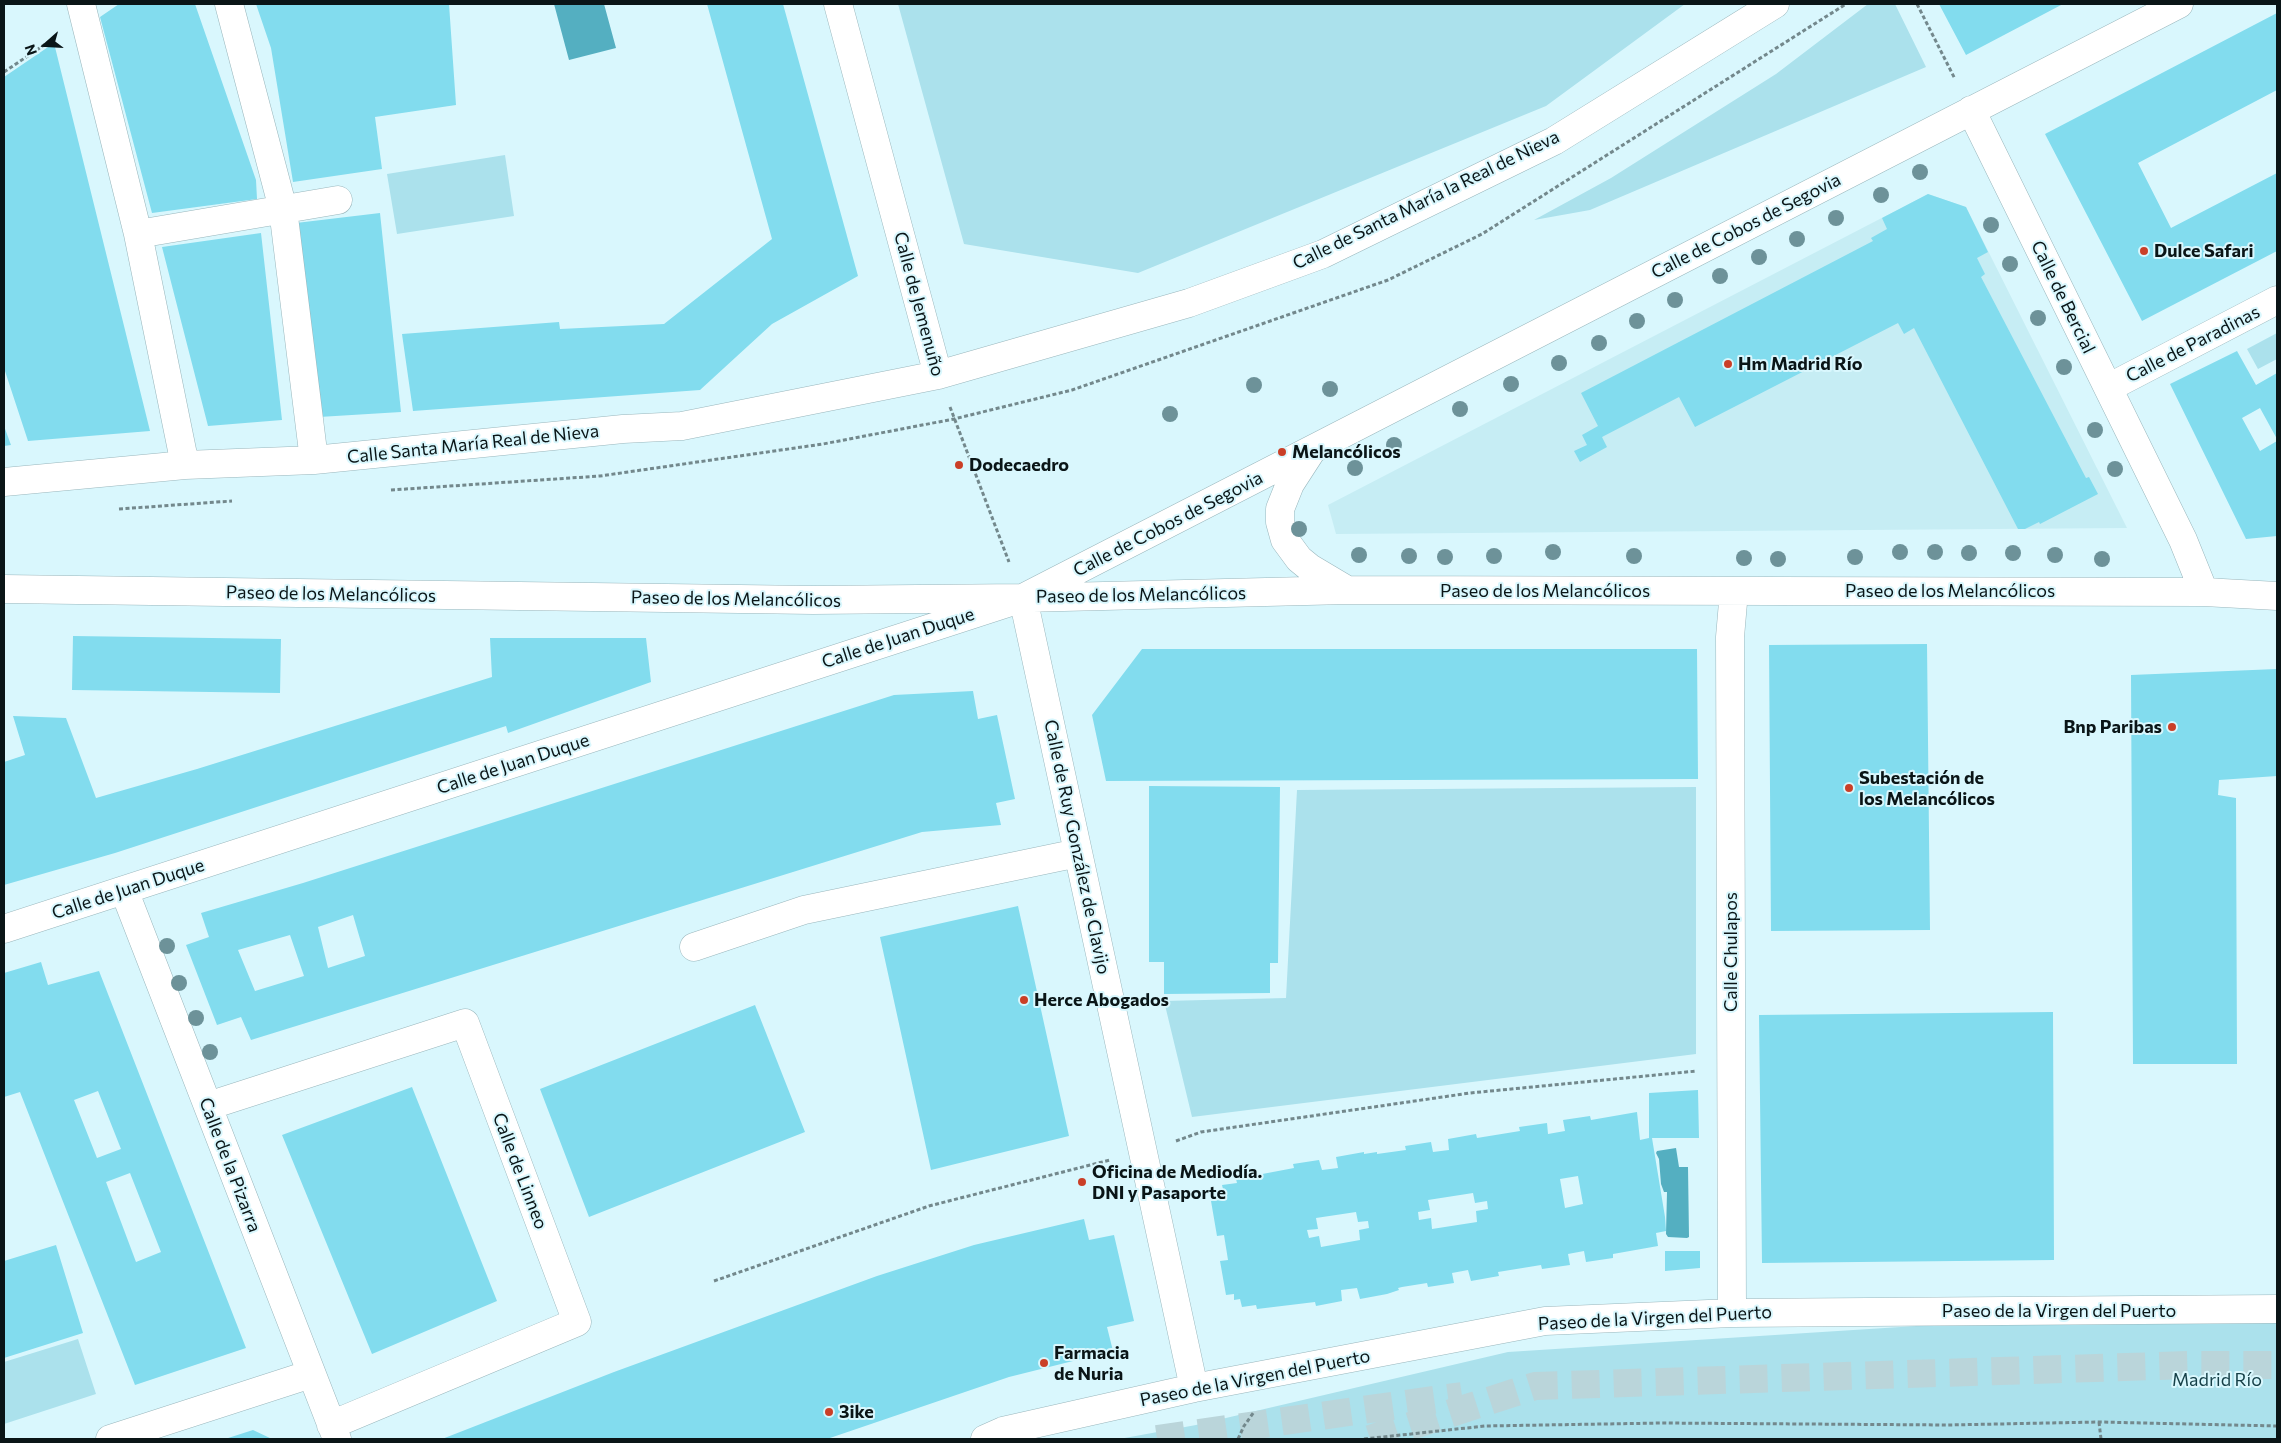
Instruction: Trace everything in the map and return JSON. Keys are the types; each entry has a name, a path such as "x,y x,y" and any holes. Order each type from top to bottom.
{"street":[{"path":"81,4 138,234 185,465"},
{"path":"229,4 283,208 314,460"},
{"name":"Calle de Jemenuño","path":"838,4 938,375"},
{"name":"Calle de Santa María la Real de Nieva","path":"938,375 1189,304 1323,254 1554,141 1775,4"},
{"name":"Calle de Cobos de Segovia","path":"1023,598 2179,4"},
{"name":"Calle de Bercial","path":"1971,110 2183,540 2204,592"},
{"path":"138,234 338,200"},
{"name":"Calle de Paradinas","path":"2108,388 2277,300"},
{"name":"Calle Santa María Real de Nieva","path":"4,482 185,465 314,460 623,429 682,426 938,375"},
{"name":"Calle de Cobos de Segovia","path":"1313,449 1290,484 1280,509 1280,522 1284,540 1299,559 1310,568 1347,590"},
{"name":"Paseo de los Melancólicos","path":"4,589 813,600 1023,598 1347,590 2204,592 2277,596"},
{"name":"Calle Chulapos","path":"1732,1313 1730,637 1734,590"},
{"name":"Calle de Ruy González de Clavijo","path":"1023,598 1194,1388"},
{"name":"Calle de Juan Duque","path":"4,929 1023,598"},
{"path":"694,947 804,910 1078,853"},
{"name":"Calle de la Pizarra","path":"124,890 334,1432"},
{"name":"Calle de Linneo","path":"208,1106 465,1023 577,1322 334,1432"},
{"name":"Paseo de la Virgen del Puerto","path":"985,1439 1003,1431 1194,1388 1545,1322 1732,1313 2277,1309"},
{"path":"110,1439 311,1374"}],"path":[{"path":"1917,4 1971,110"},
{"name":"Calle de Jemenuño","path":"938,375 1023,598"},
{"path":"714,1281 929,1206 1143,1152 1201,1132 1470,1092 1731,1068"},
{"path":"2099,1422 2101,1439"},
{"path":"1364,1439 1485,1426 1663,1423 1948,1426 2099,1422 2277,1426"}],"shaded area":[{"path":"554,4 604,4 616,48 569,60"},
{"path":"1928,194 1966,207 2127,528 1336,534 1328,505"},
{"path":"1676,1148 1679,1167 1688,1167 1689,1237 1687,1238 1668,1237 1666,1234 1667,1192 1664,1192 1661,1184 1659,1159 1656,1153 1657,1151"}],"green space":[{"path":"898,4 1685,4 1546,106 1138,273 964,244"},
{"path":"1868,4 1895,4 1926,67 1590,210 1534,220 1611,178 1776,74"},
{"path":"505,155 514,216 397,234 387,174"},
{"path":"2277,333 2277,359 2258,369 2247,349"},
{"path":"1696,787 1696,1054 1192,1117 1164,1001 1286,998 1297,790"},
{"name":"Madrid Río","path":"2277,1318 2277,1439 1119,1439 1196,1425 1508,1352 1932,1325 2157,1322"},
{"path":"78,1339 96,1394 4,1424 4,1362"}],"building":[{"path":"119,4 195,4 256,180 257,199 152,213 100,17"},
{"path":"256,4 449,4 456,105 375,117 382,169 293,182 271,48"},
{"path":"707,4 783,4 858,276 772,324 700,390 413,411 402,334 559,322 560,329 664,324 772,239"},
{"path":"1939,4 2063,4 1966,55"},
{"path":"2277,13 2277,90 2138,163 2171,228 2277,173 2277,251 2142,321 2045,134"},
{"path":"54,43 150,431 28,441 4,368 4,77"},
{"name":"Hm Madrid Río","path":"1928,194 1966,207 1988,252 1977,258 1985,274 1981,277 2086,478 2089,477 2098,494 2040,524 2039,522 2025,529 2018,529 1914,328 1904,334 1898,323 1695,427 1679,397 1602,437 1607,447 1580,462 1574,451 1587,445 1582,435 1598,426 1581,393 1873,241 1871,238 1887,229 1882,218"},
{"path":"380,213 401,412 319,417 296,223"},
{"path":"261,233 282,420 208,426 162,247"},
{"path":"2237,351 2256,385 2277,373 2277,439 2260,408 2242,418 2260,451 2277,441 2277,536 2246,539 2170,384"},
{"path":"4,426 11,445 4,446"},
{"path":"73,636 281,639 280,693 72,690"},
{"path":"490,638 646,638 651,682 508,733 506,726 115,853 4,885 4,762 25,755 13,716 66,718 96,798 197,769 492,677"},
{"name":"Subestación de los Melancólicos","path":"1927,644 1930,930 1771,931 1769,645"},
{"path":"1142,649 1697,649 1698,779 1106,781 1092,715"},
{"path":"2277,669 2277,776 2219,780 2218,795 2236,798 2237,1064 2133,1064 2131,675"},
{"path":"973,691 978,719 997,715 1015,799 996,803 1001,825 922,832 251,1040 241,1017 217,1025 186,945 209,937 201,913 303,883 894,695","holes":["353,915 365,956 328,968 318,927","290,935 304,976 255,991 238,950"]},
{"path":"1149,786 1280,787 1278,963 1270,963 1270,993 1164,994 1164,962 1149,962"},
{"path":"1018,906 1069,1136 931,1170 880,937"},
{"path":"41,962 48,985 99,971 246,1348 135,1385 20,1092 4,1097 4,973","holes":["98,1091 121,1149 97,1158 74,1100","130,1173 161,1252 136,1262 106,1182"]},
{"path":"755,1005 805,1132 589,1217 540,1089"},
{"path":"2053,1012 2054,1260 1762,1263 1759,1015"},
{"path":"412,1087 497,1301 372,1354 282,1135"},
{"path":"1698,1090 1699,1138 1652,1138 1666,1231 1656,1233 1658,1246 1613,1254 1613,1258 1586,1262 1584,1251 1568,1254 1570,1265 1542,1269 1541,1265 1498,1272 1499,1276 1471,1281 1468,1270 1452,1273 1454,1283 1428,1287 1427,1283 1402,1287 1387,1294 1360,1299 1357,1288 1341,1290 1342,1301 1316,1306 1315,1302 1257,1309 1256,1305 1242,1307 1240,1299 1234,1300 1234,1294 1226,1295 1220,1261 1228,1260 1224,1235 1217,1236 1211,1201 1219,1200 1218,1194 1224,1193 1222,1185 1237,1183 1236,1179 1294,1168 1293,1164 1319,1160 1322,1170 1338,1168 1336,1157 1364,1152 1364,1154 1377,1152 1377,1154 1406,1150 1405,1146 1431,1142 1433,1152 1449,1150 1448,1139 1476,1134 1477,1138 1520,1131 1519,1127 1547,1123 1548,1134 1565,1131 1563,1120 1590,1116 1591,1120 1637,1112 1640,1140 1649,1138 1649,1093","holes":["1578,1176 1583,1204 1565,1208 1560,1179","1473,1193 1475,1203 1487,1201 1488,1209 1476,1211 1477,1222 1432,1229 1431,1218 1419,1220 1418,1212 1430,1210 1428,1200","1356,1212 1358,1222 1368,1221 1369,1228 1359,1230 1360,1240 1321,1247 1319,1236 1309,1238 1307,1230 1318,1229 1316,1218"]},
{"path":"1084,1219 1089,1240 1114,1235 1134,1321 1107,1327 1113,1351 1009,1377 827,1439 442,1439 614,1372 877,1276 974,1245"},
{"path":"56,1245 83,1333 4,1358 4,1261"},
{"path":"1665,1251 1700,1251 1700,1268 1665,1271"},
{"path":"253,1430 272,1439 225,1439"}],"tunnel":[{"path":"1370,1439 1535,1386 2188,1365 2277,1365"},
{"path":"1157,1439 1462,1396"}],"place":[{"name":"Dulce Safari","path":"2144,251"},
{"name":"Hm Madrid Río","path":"1728,364"},
{"name":"Melancólicos","path":"1282,452"},
{"name":"Dodecaedro","path":"959,465"},
{"name":"Bnp Paribas","path":"2172,727"},
{"name":"Subestación de los Melancólicos","path":"1849,788"},
{"name":"Herce Abogados","path":"1024,1000"},
{"name":"Oficina de Mediodía. DNI y Pasaporte","path":"1082,1182"},
{"name":"Farmacia de Nuria","path":"1044,1363"},
{"name":"3ike","path":"829,1412"}]}
